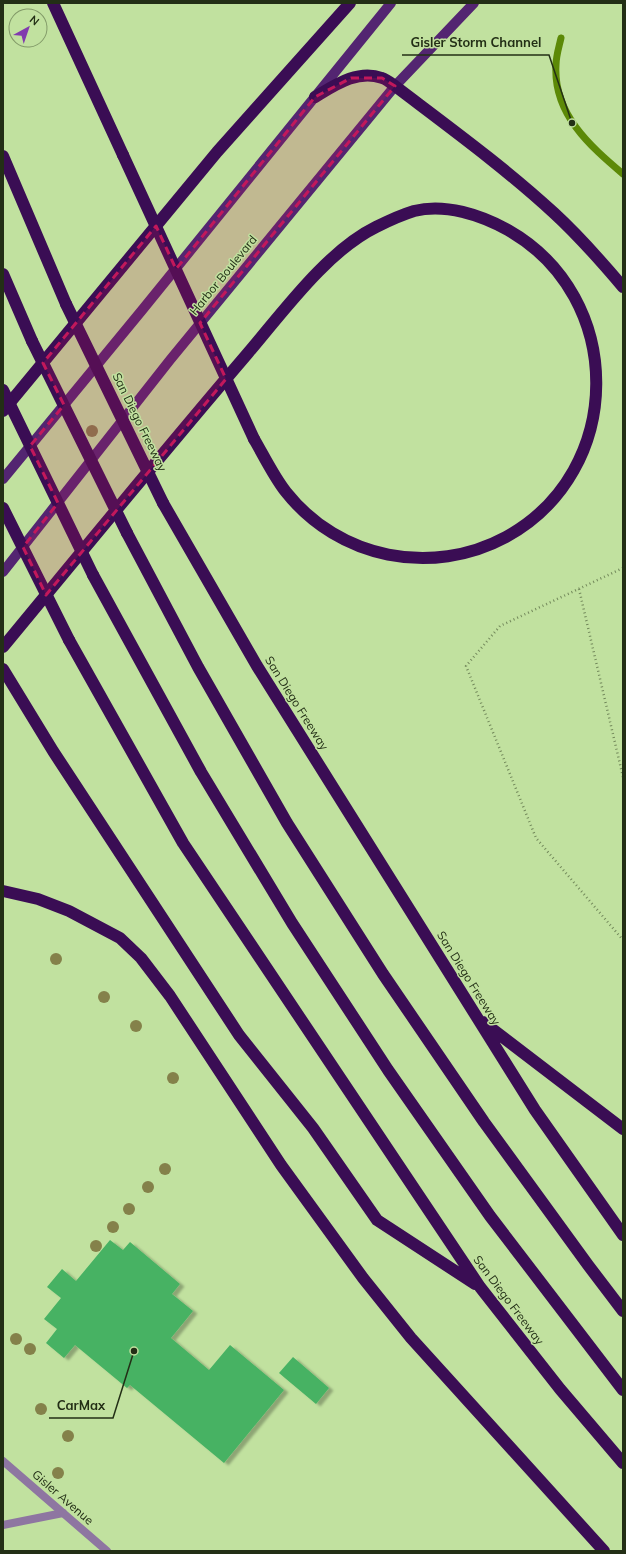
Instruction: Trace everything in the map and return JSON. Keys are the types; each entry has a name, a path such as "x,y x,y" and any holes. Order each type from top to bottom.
{"highway":[{"path":"3,647 193,417 316,275 349,244 374,228 416,210 438,209 466,212 491,221 516,235 539,251 558,270 574,294 587,319 597,354 599,385 594,420 587,447 568,481 548,506 519,530 473,551 454,556 428,558 402,557 366,549 335,536 308,514 286,492 254,439 123,155 53,3"},
{"path":"3,411 217,152 350,3"},
{"path":"315,97 351,78 367,76 382,78 395,86 482,152 554,213 591,250 623,287"},
{"name":"San Diego Freeway","path":"3,156 66,304 163,503 257,666 535,1110 623,1235"},
{"path":"3,274 32,341 127,533 198,666 299,843 383,974 484,1122 588,1265 623,1310"},
{"path":"3,390 93,575 201,772 301,937 388,1070 490,1216 623,1390"},
{"name":"San Diego Freeway","path":"3,508 69,640 183,843 480,1287 560,1389 623,1463"},
{"path":"3,669 53,751 239,1035 313,1128 377,1220 480,1287"},
{"path":"3,891 38,899 69,911 120,938 141,958 170,996 281,1165 363,1278 426,1355 604,1551"},
{"path":"477,1017 623,1129"}],"main road":[{"path":"3,479 144,309 391,3"},
{"name":"Harbor Boulevard","path":"3,572 170,360 395,86 474,3"}],"street":[{"name":"Gisler Avenue","path":"3,1461 107,1551"},
{"path":"3,1525 62,1513"}],"path":[{"path":"623,568 500,626 466,666 536,838 623,940"},
{"path":"579,589 623,777"}],"highlighted area":[{"path":"351,78 382,78 395,86 200,323 226,379 46,595 23,547 58,503 30,446 64,405 43,363 156,226 176,269 315,97"}],"building":[{"path":"110,1240 123,1250 130,1242 180,1284 172,1294 193,1311 171,1338 209,1370 230,1345 284,1390 224,1463 130,1385 127,1388 75,1345 64,1358 46,1343 57,1329 44,1319 61,1298 47,1287 62,1269 76,1281"},
{"path":"293,1357 329,1388 316,1404 279,1373"}],"waterway":[{"path":"561,38 556,62 557,83 567,114 576,127 598,152 623,174"}],"place":[{"name":"Gisler Storm Channel","path":"572,123"},
{"name":"CarMax","path":"134,1351"}]}
